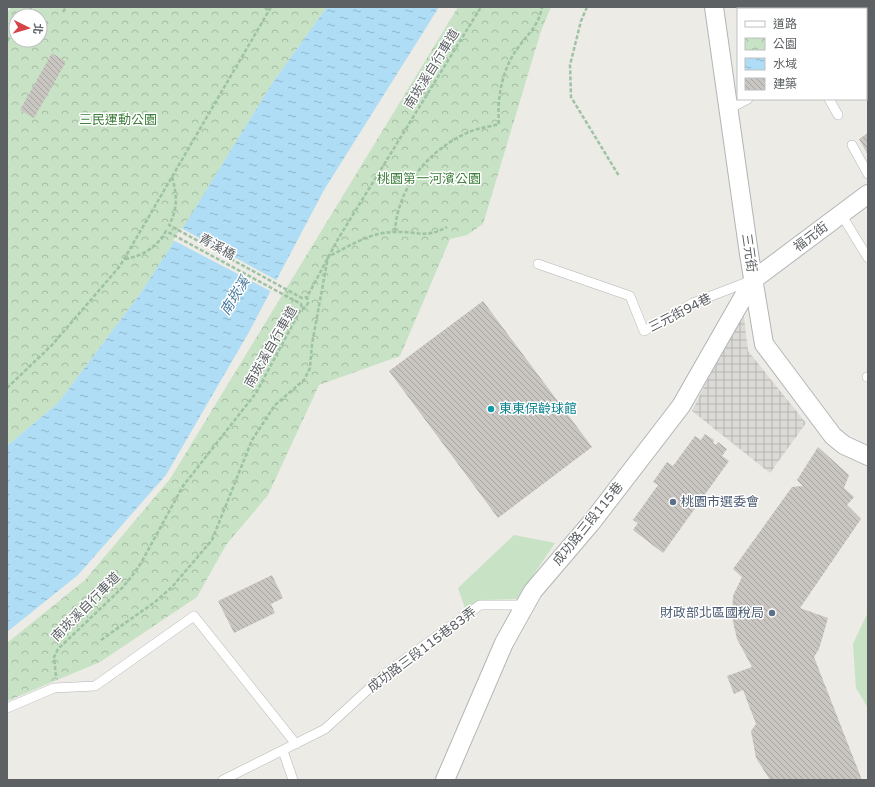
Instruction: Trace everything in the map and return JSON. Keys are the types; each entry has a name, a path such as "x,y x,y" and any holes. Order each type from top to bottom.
{"street":[{"name":"三元街","path":"714,7 753,280 764,344 833,436 844,445 868,456"},
{"name":"福元街","path":"753,280 868,194"},
{"name":"成功路三段115巷","path":"445,780 504,643 533,591 592,523 681,406 753,280"}],"lane":[{"path":"729,109 746,100"},
{"path":"830,100 838,116"},
{"path":"852,145 868,174"},
{"path":"841,214 868,258"},
{"name":"三元街94巷","path":"538,264 630,296 644,331 693,303 753,280"},
{"name":"成功路三段115巷83弄","path":"229,779 325,730 386,673 480,606 526,605"},
{"path":"7,708 54,688 95,686 194,616 296,744"},
{"path":"282,751 293,780"}],"path":[{"path":"63,12 66,7"},
{"path":"265,7 269,12"},
{"path":"7,388 52,346 124,259 271,7"},
{"name":"南崁溪自行車道","path":"56,677 54,657 58,649 122,588 132,576 183,486 256,393 302,308 306,307 308,304 307,297 328,257 482,7"},
{"path":"395,232 396,219 403,197 412,178 426,160 469,132 499,124 498,116 504,72 512,56 533,30 542,7"},
{"path":"587,7 580,21 570,65 571,97 619,176"},
{"name":"青溪橋","path":"172,177 177,198 175,211 169,225 302,298 307,297"},
{"path":"101,640 155,602 172,587 212,540 252,440 275,405 304,380 310,368 312,344 328,257 357,241 380,234 395,232 428,234 436,233 446,227"},
{"name":"青溪橋","path":"124,259 135,257 156,245 166,230 300,304 302,308"}],"shaded area":[{"path":"743,309 748,351 806,423 770,473 692,411"}],"green space":[{"name":"三民運動公園","path":"11,7 327,7 273,82 185,225 140,294 58,403 7,446 8,12 8,48 48,48 48,8 10,8"},
{"name":"桃園第一河濱公園","path":"458,7 551,7 541,31 483,224 467,235 450,239 400,356 319,385 268,495 226,545 197,597 100,662 7,701 7,643 85,580 170,479"},
{"path":"514,535 555,543 517,599 482,600 465,608 458,588"},
{"path":"868,612 868,708 856,688 853,644"}],"water":[{"name":"南崁溪","path":"327,7 439,7 324,190 249,332 166,475 78,575 7,632 7,446 58,403 140,294 186,223 273,82"}],"pier":[{"path":"181,228 278,281 272,292 173,240"}],"building":[{"path":"867,7 868,89 867,8 822,8"},
{"path":"52,53 66,62 34,118 20,110"},
{"path":"868,133 868,155 859,139"},
{"name":"東東保齡球館","path":"483,301 592,447 498,518 389,371"},
{"name":"桃園市選委會","path":"705,434 714,440 713,443 716,445 718,442 727,449 722,456 729,461 663,553 633,530 638,523 633,520 658,485 653,482 667,462 673,466 695,436 701,440"},
{"name":"財政部北區國稅局","path":"818,447 849,475 844,488 854,497 847,505 861,519 800,608 828,618 819,649 814,657 862,780 770,780 756,758 751,731 756,724 743,690 734,694 727,676 752,667 737,639 732,617 733,596 742,577 733,569 792,487 803,486 797,480"},
{"path":"272,575 283,598 271,604 275,613 234,633 218,601"}],"place":[{"name":"東東保齡球館","path":"491,409"},
{"name":"桃園市選委會","path":"673,502"},
{"name":"財政部北區國稅局","path":"772,613"}]}
